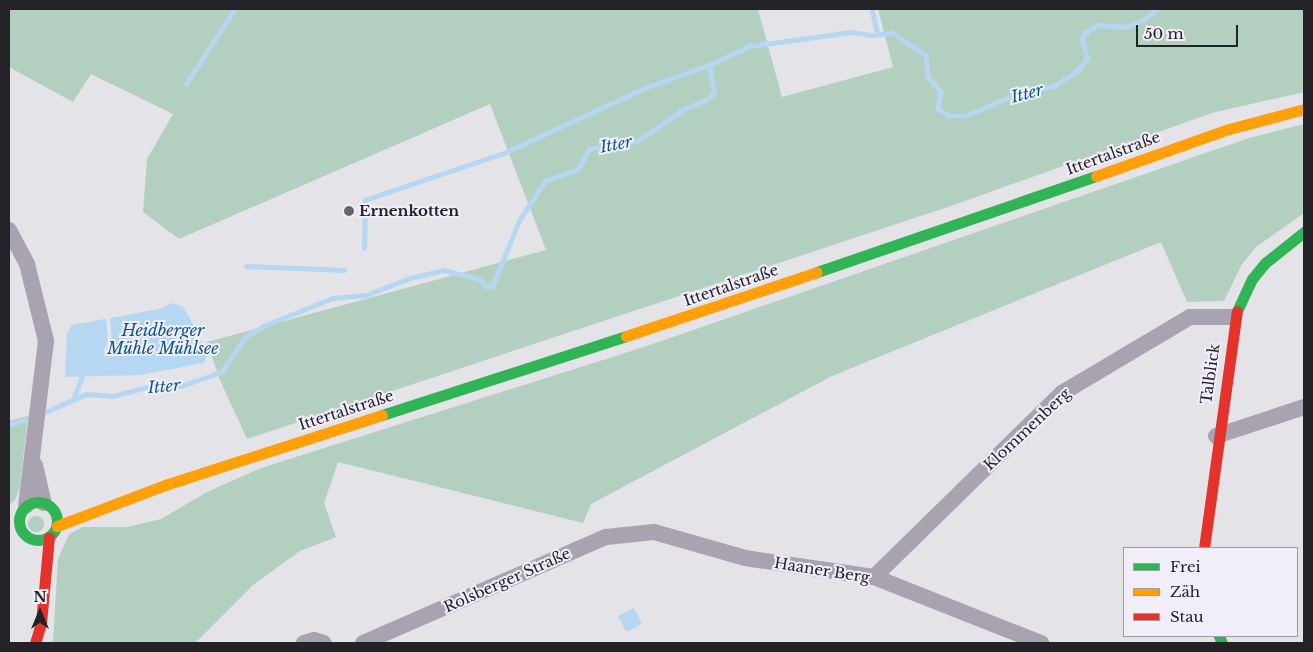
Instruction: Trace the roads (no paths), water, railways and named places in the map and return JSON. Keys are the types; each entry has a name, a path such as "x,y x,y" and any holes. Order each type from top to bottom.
{"main road":[{"name":"Ittertalstraße","path":"57,526 165,485 795,280 1229,129 1304,109"},
{"name":"Talblick","path":"1204,547 1216,436 1234,317 1252,279 1265,263 1304,232"},
{"name":"Ittertalstraße","path":"18,513 165,485"},
{"path":"35,643 41,623 49,537 57,526 49,506"},
{"path":"18,513 19,526 28,541"},
{"path":"9,534 28,541 49,537"},
{"path":"34,568 41,623"}],"street":[{"path":"9,230 28,264 46,341 33,455 18,513"},
{"name":"Klommenberg","path":"874,577 1062,393 1190,317 1234,317"},
{"path":"1216,436 1304,407"},
{"path":"33,455 49,506"},
{"name":"Haaner Berg","path":"654,532 745,558 874,577 1041,643"},
{"name":"Rolsberger Straße","path":"363,643 606,537 654,532"},
{"path":"304,643 314,640 324,643"}],"water":[{"name":"Heidberger Mühle Mühlsee","path":"173,303 183,307 190,318 207,354 204,363 140,375 65,377 67,334 72,325 159,309"},
{"path":"634,608 642,624 626,632 618,616"}],"waterway":[{"path":"186,84 235,9"},
{"path":"872,9 878,34"},
{"name":"Itter","path":"41,414 86,394 113,396 155,385 181,386 213,375 222,371 244,338 263,326 333,298 366,295 410,278 444,270 481,280 485,286 492,287 519,221 545,181 578,169 589,149 637,141 684,109 706,100 714,93 709,65 750,46 851,32 873,35 893,33 926,55 928,77 941,92 938,109 949,116 964,116 1020,93 1054,86 1077,71 1087,59 1082,40 1085,33 1098,25 1126,27 1143,20 1157,9"},
{"path":"364,248 365,200 504,153 647,87 709,65"},
{"path":"246,266 344,270"},
{"path":"74,397 83,374"},
{"name":"Itter","path":"9,425 34,417"}],"place":[{"name":"Ernenkotten","path":"349,211"}]}
